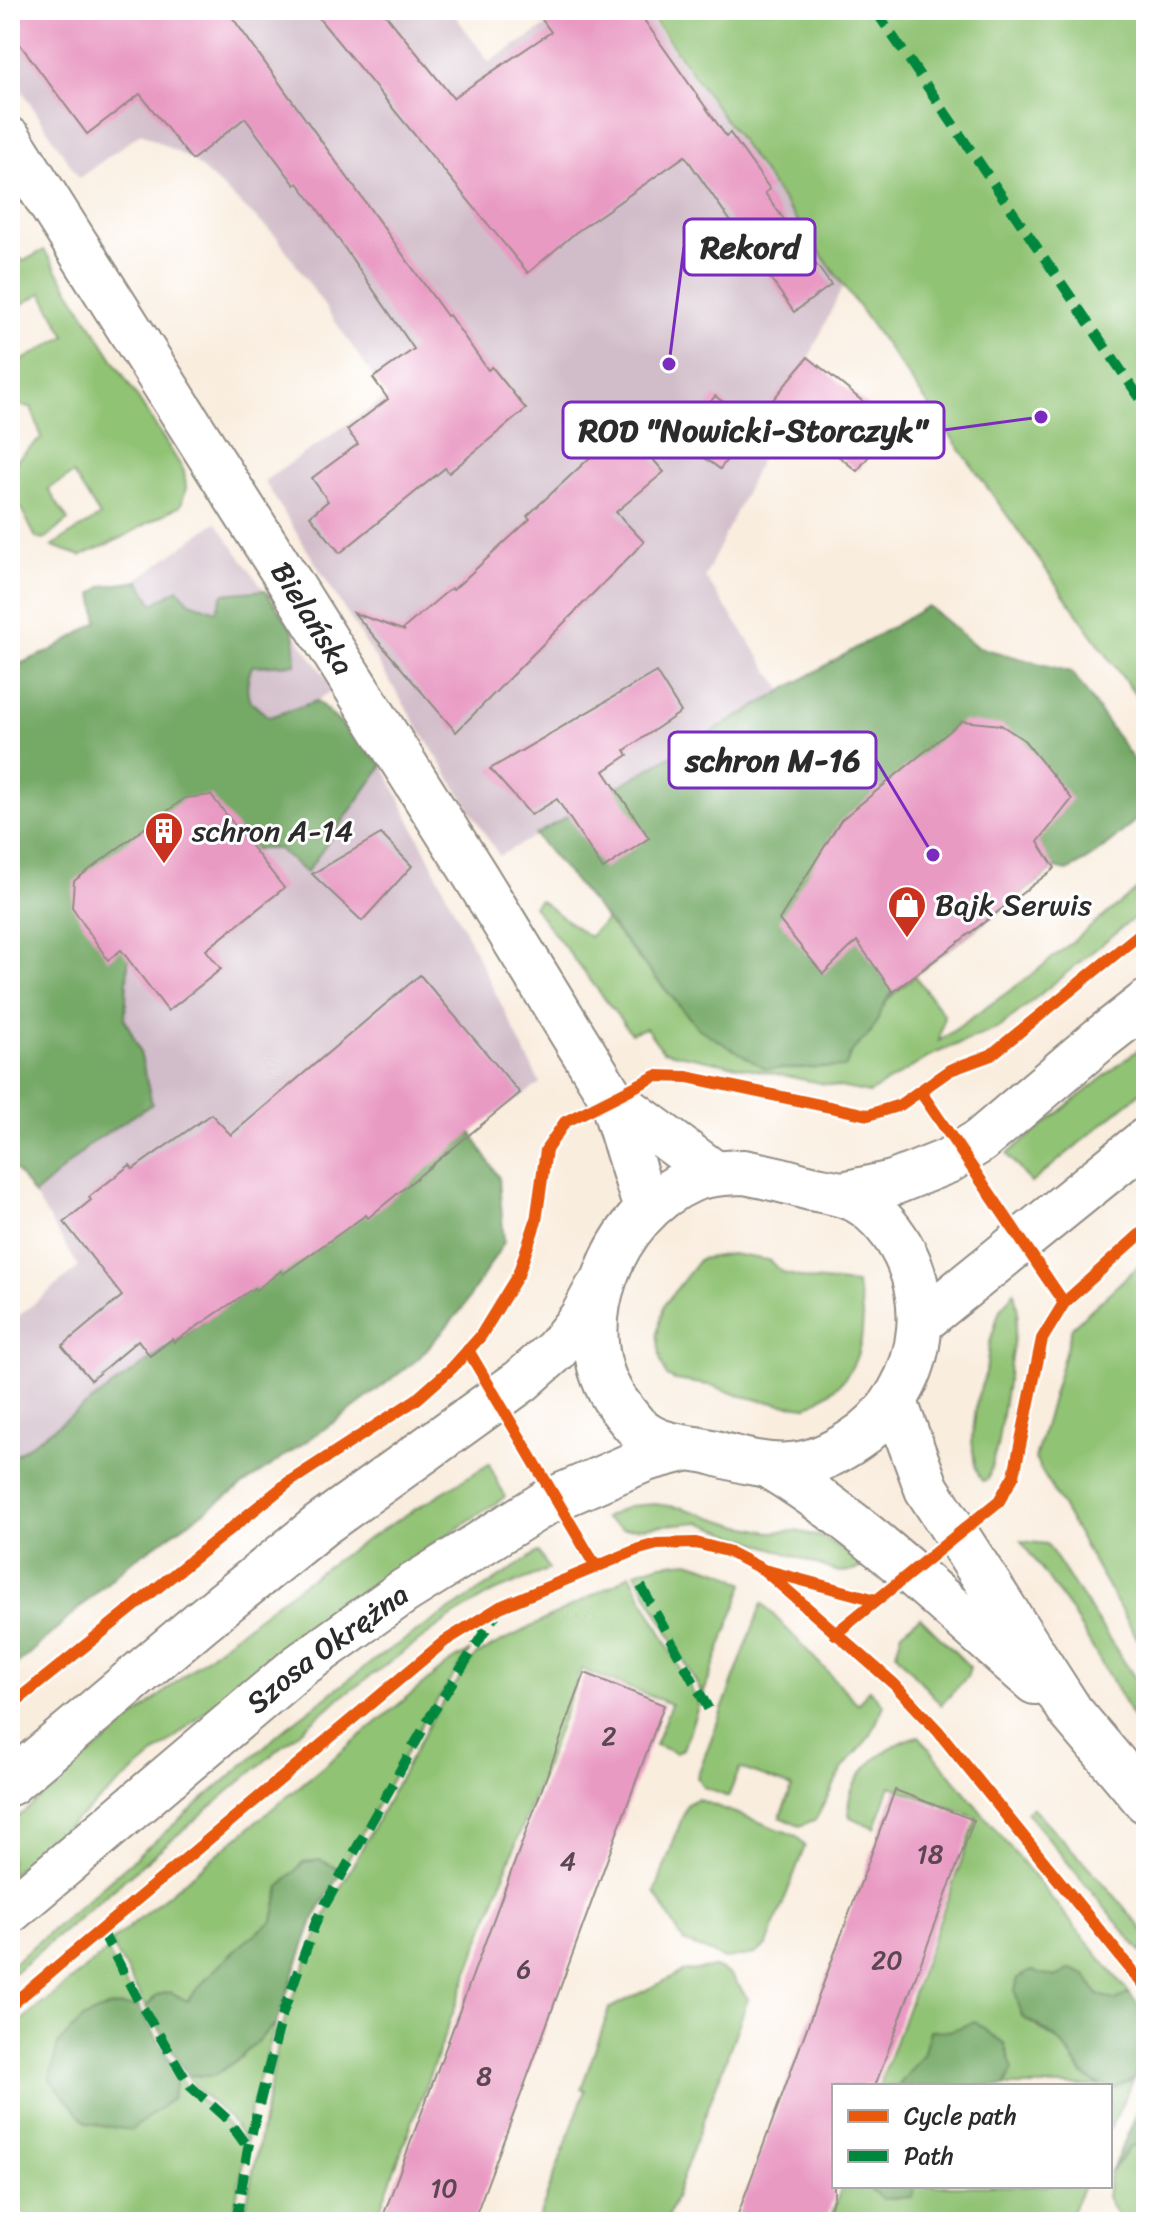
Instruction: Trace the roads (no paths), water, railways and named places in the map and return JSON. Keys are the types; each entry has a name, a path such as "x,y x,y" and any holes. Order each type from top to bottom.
{"street":[{"name":"Bielańska","path":"10,140 611,1097 646,1209"},
{"path":"824,1190 893,1183 948,1161 980,1141 1146,1003"},
{"name":"Bielańska","path":"611,1097 714,1173"},
{"path":"920,1323 1146,1140"},
{"path":"10,1783 321,1525 521,1381 556,1350 582,1317 626,1233 646,1209 690,1181 714,1173 744,1172 824,1190 864,1205 900,1244 916,1284 920,1323 908,1381 895,1402 872,1428 827,1457 799,1465 767,1465 684,1449 652,1438 634,1425 613,1396 598,1363 595,1328 606,1273"},
{"path":"895,1402 927,1489 1071,1712 1146,1801"},
{"name":"Szosa Okrężna","path":"10,1911 298,1667 403,1592 547,1502 646,1459 684,1449"},
{"path":"767,1465 806,1488 842,1516 1071,1712"}],"place":[{"name":"Rekord","path":"669,364"},
{"name":"ROD \"Nowicki-Storczyk\"","path":"1041,417"},
{"name":"schron M-16","path":"933,855"},
{"name":"schron A-14","path":"164,865"},
{"name":"Bajk Serwis","path":"907,939"}]}
